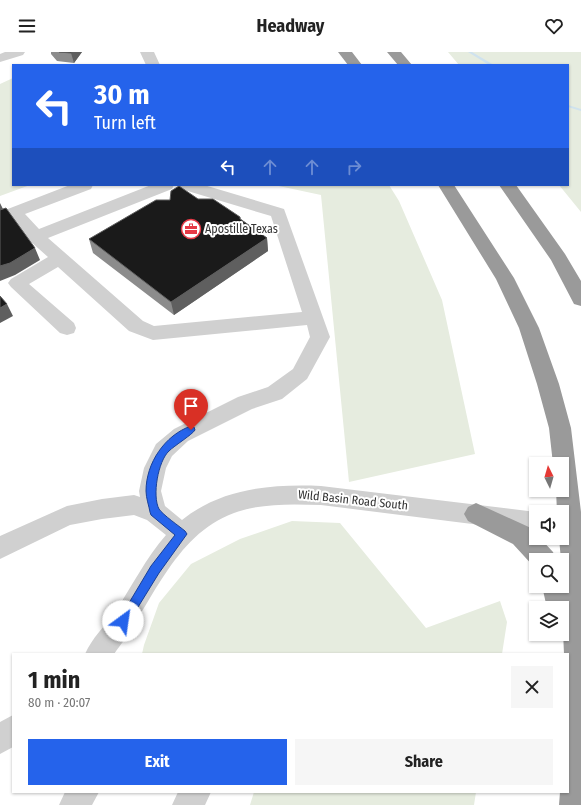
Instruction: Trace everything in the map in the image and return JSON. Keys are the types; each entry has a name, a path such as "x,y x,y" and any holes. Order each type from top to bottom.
{"highway":[{"path":"345,52 352,64"},
{"path":"394,52 405,64"},
{"path":"447,186 505,278 529,328 548,384 560,428 571,527 580,712 574,805"},
{"path":"508,186 559,258 581,299"},
{"path":"476,514 522,536 538,553"},
{"path":"567,641 569,653"},
{"path":"569,654 580,712"}],"street":[{"path":"0,57 3,52"},
{"path":"0,57 18,52"},
{"path":"147,52 146,53 152,64"},
{"path":"7,215 82,186"},
{"path":"36,237 164,186"},
{"path":"155,512 150,491 155,468 164,450 181,435 245,403 275,393 300,374 320,336 278,213 190,186"},
{"path":"7,215 36,237 136,326 153,333 314,318"},
{"path":"60,258 17,283 67,328"},
{"name":"Wild Basin Road South","path":"99,653 123,621 155,569 182,534 203,517 229,504 275,494 317,494 529,521"},
{"path":"0,548 67,516 102,509 134,505 155,512 182,534"},
{"path":"0,740 12,730"},
{"path":"73,805 84,793"},
{"path":"186,805 196,793"}],"shaded area":[{"path":"448,52 581,52 581,212 560,186 569,186 569,64 458,64"},
{"path":"12,78 12,186 27,186 0,196 0,84"},
{"path":"279,186 390,186 399,201 442,300 475,454 349,482 321,195"},
{"path":"292,521 340,523 426,628 500,601 507,622 502,653 142,653 159,603 191,564 240,539"},
{"path":"254,793 476,793 474,805 250,805"}],"building":[{"path":"179,186 198,199 213,199 240,217 240,219 267,238 171,302 89,239 156,200 170,200 171,191"},
{"path":"6,208 35,248 10,263 0,266 0,210"},
{"path":"0,296 7,304 0,308"}],"waterway":[{"path":"470,52 490,64"},
{"path":"569,106 581,110"}],"place":[{"name":"Apostille Texas","path":"191,229"}],"route":[{"path":"123,621 155,569 182,534 155,512 150,491 155,468 164,450 181,435 191,430"}]}
